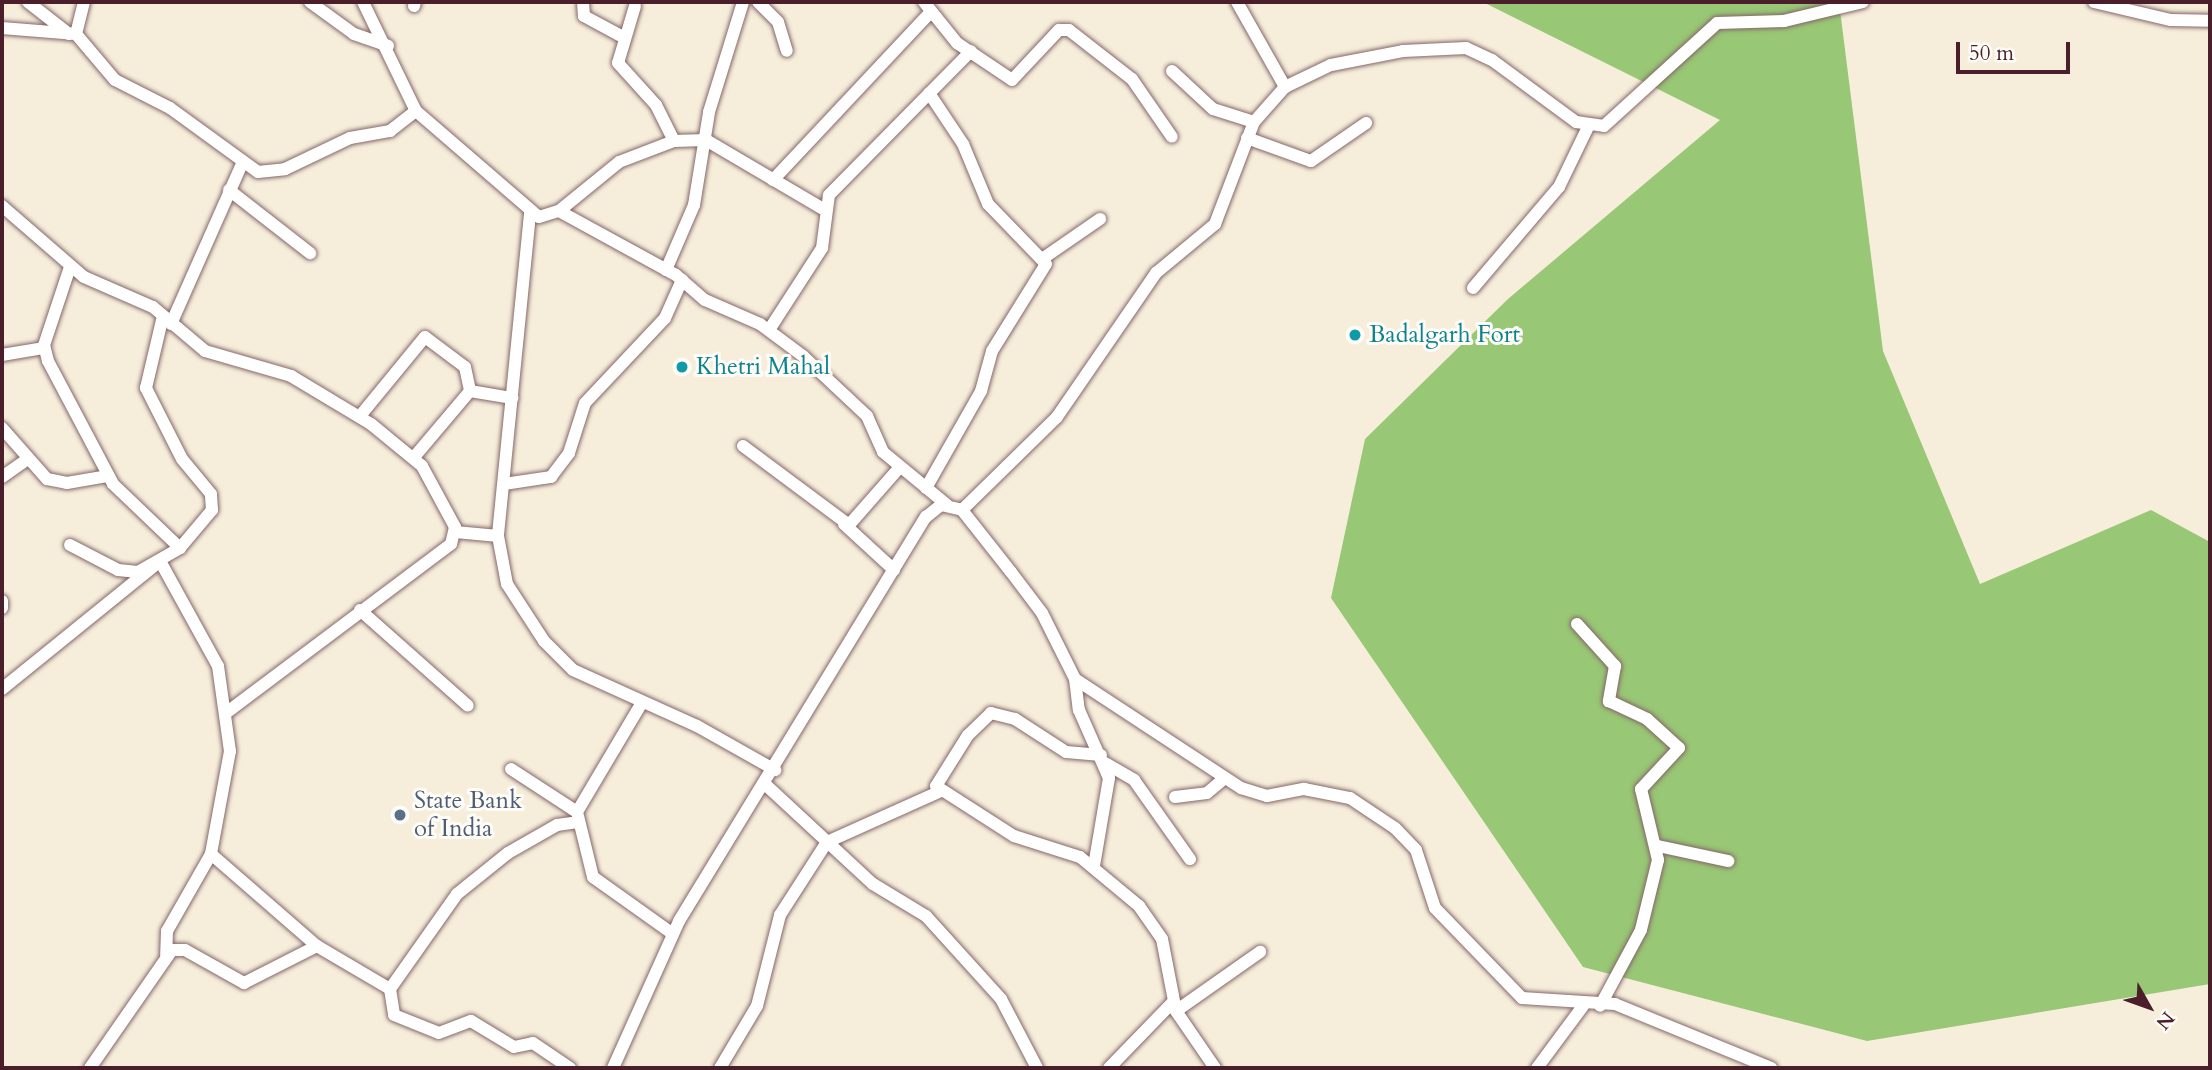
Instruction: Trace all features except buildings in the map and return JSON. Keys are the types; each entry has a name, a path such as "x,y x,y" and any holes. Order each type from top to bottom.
{"street":[{"path":"28,2 73,34 115,80 170,108 241,166 258,172 285,169 350,138 390,131 416,111"},
{"path":"73,34 84,2"},
{"path":"310,2 354,34 388,46"},
{"path":"363,2 388,46 416,111 457,140 530,214"},
{"path":"583,2 584,16 622,37"},
{"path":"667,270 694,205 706,139 743,2"},
{"path":"758,2 778,22 787,51"},
{"path":"1237,2 1285,87"},
{"path":"1473,288 1559,187 1588,127 1619,118 1717,23 1738,17 1784,21 1863,2"},
{"path":"2094,2 2171,20 2210,21"},
{"path":"635,6 622,37 621,72 656,106 674,141"},
{"path":"774,180 927,7 971,51 1014,80 1066,29 1132,79 1172,136"},
{"path":"2,28 73,34"},
{"path":"962,510 1057,417 1156,273 1215,224 1254,122 1285,87 1331,65 1403,51 1465,48 1588,127"},
{"path":"769,330 822,248 829,195 971,51"},
{"path":"1172,71 1213,109 1254,122"},
{"path":"929,93 963,144 988,205 1045,257"},
{"path":"1247,138 1311,161 1366,123"},
{"path":"559,211 603,172 674,141 706,139 825,210"},
{"path":"2,689 160,561 180,548 209,516 213,499 182,459 146,388 167,320 241,166"},
{"path":"229,190 310,253"},
{"path":"2,206 70,267 167,320 205,351 291,376 360,416 415,456 456,532"},
{"path":"530,214 559,211 667,270 705,300 769,330 858,405 880,448 900,467 947,505 962,510 1042,613 1075,679 1079,710 1103,759 1108,811 1094,866"},
{"path":"530,214 498,536 507,584 544,641 573,670 641,704 697,726 775,770"},
{"path":"1045,257 1100,219"},
{"path":"926,488 976,401 992,351 1044,270 1045,257"},
{"path":"70,267 44,348 108,476 180,548"},
{"path":"503,484 551,477 569,453 585,403 665,318 682,280"},
{"path":"360,416 425,337 465,367 470,391"},
{"path":"2,355 44,348"},
{"path":"470,391 512,398"},
{"path":"415,456 470,391"},
{"path":"2,428 26,460 57,483 108,476"},
{"path":"743,446 844,524 894,570"},
{"path":"2,477 26,460"},
{"path":"844,524 857,522 900,467"},
{"path":"613,1068 673,934 767,786 926,517 947,505"},
{"path":"456,532 498,536"},
{"path":"227,712 359,610 451,544 456,532"},
{"path":"70,545 125,572 160,561"},
{"path":"90,1068 166,956 167,931 211,854 228,775 227,712 218,666 160,561"},
{"path":"2,601 2,608"},
{"path":"359,610 468,706"},
{"path":"1577,624 1615,666 1609,701 1642,716 1678,744 1640,792 1658,846 1641,930 1601,1006"},
{"path":"1075,679 1157,727 1225,778 1267,796 1304,789 1350,798 1376,813 1409,839 1426,894 1496,975 1522,998 1625,1008 1771,1068"},
{"path":"570,1068 533,1042 514,1046 471,1021 439,1033 394,1015 390,989 457,894 508,853 557,825 578,817 641,704"},
{"path":"939,793 940,776 991,713 1014,719 1066,752 1103,759 1134,780 1190,859"},
{"path":"512,769 578,817 593,877 673,934"},
{"path":"1175,797 1207,793 1225,778"},
{"path":"767,786 873,884 926,916 980,973 1038,1067"},
{"path":"720,1068 757,1006 780,915 827,842 939,793"},
{"path":"939,793 1014,836 1058,846 1094,866 1157,927 1174,1007 1215,1068"},
{"path":"1658,846 1728,861"},
{"path":"211,854 317,946 390,989"},
{"path":"166,956 186,950 244,983 317,946"},
{"path":"1106,1067 1174,1007 1260,952"},
{"path":"1554,1068 1541,1064 1583,1006"}],"green space":[{"path":"1483,2 1839,2 1883,351 1980,584 2151,510 2210,542 2210,984 1867,1041 1583,967 1331,598 1365,439 1508,299 1720,120"}],"place":[{"name":"Badalgarh Fort","path":"1355,335"},
{"name":"Khetri Mahal","path":"682,367"},
{"name":"State Bank of India","path":"400,815"}]}
